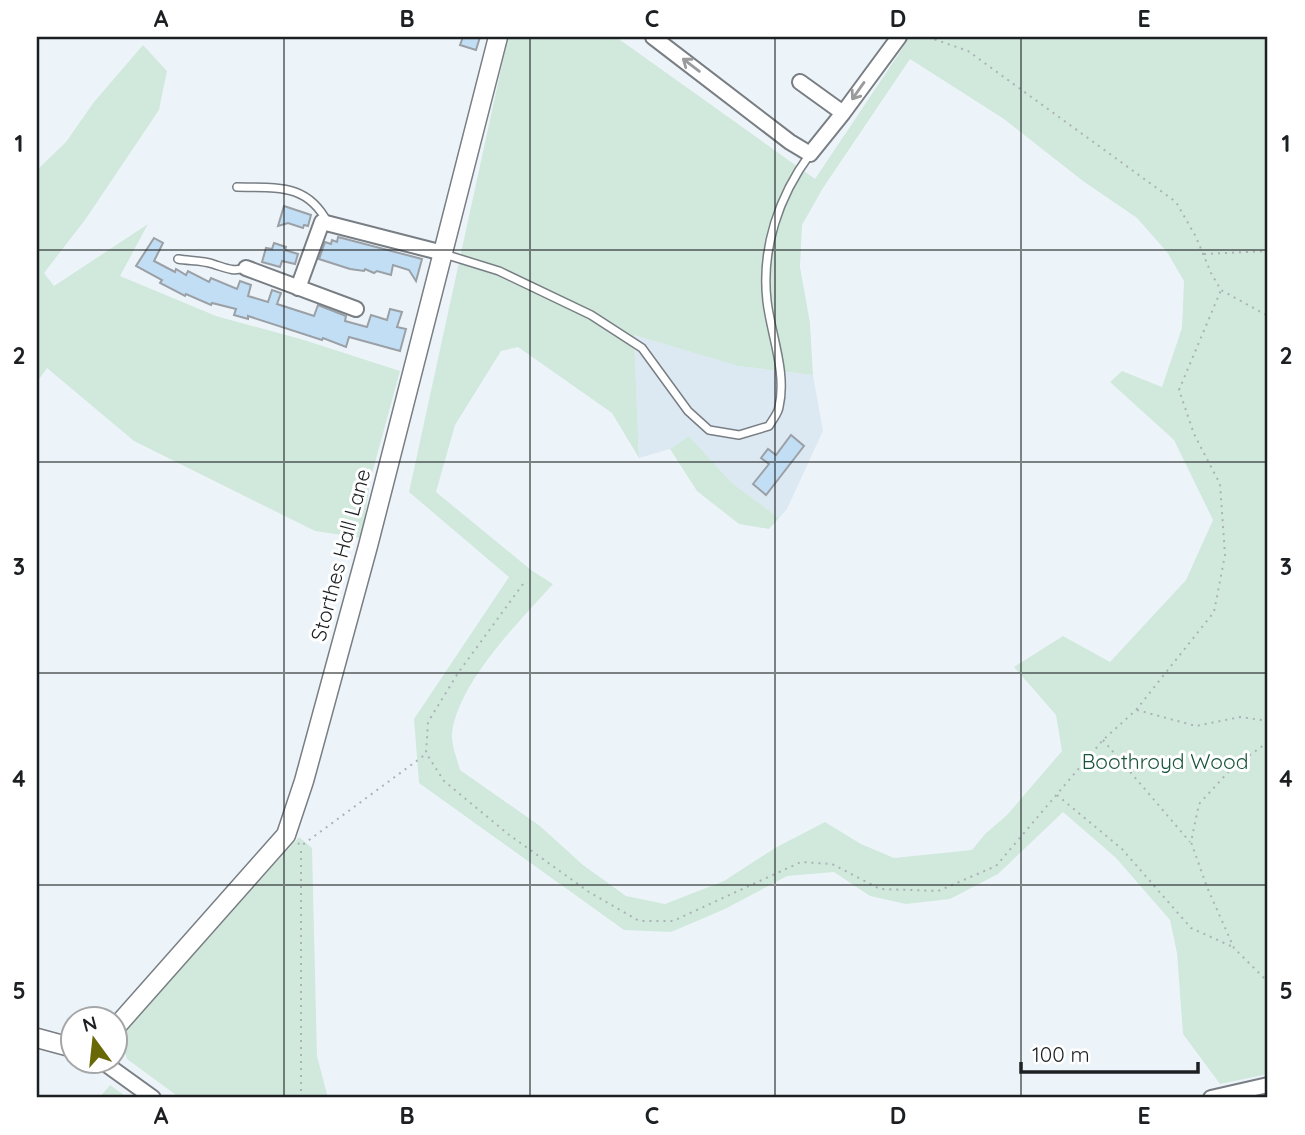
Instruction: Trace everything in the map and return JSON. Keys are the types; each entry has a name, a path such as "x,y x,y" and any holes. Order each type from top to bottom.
{"street":[{"name":"Storthes Hall Lane","path":"130,1012 294,841 304,781 368,546 498,37"},
{"path":"653,37 790,142 810,154 899,37"},
{"path":"800,82 843,113"},
{"path":"298,288 322,222 443,253"},
{"path":"246,268 356,309"},
{"path":"37,1038 60,1044"},
{"path":"122,1076 153,1098"},
{"path":"1211,1098 1268,1085"}],"lane":[{"path":"443,253 499,271 591,314 642,348 688,411 709,430 739,435 769,426 779,410 781,385 767,300 766,259 778,209 789,185 810,154"},
{"path":"237,187 278,188 310,198 329,224"},
{"path":"178,259 215,264 225,270 246,268"}],"path":[{"path":"928,37 968,51 1176,202 1221,290 1268,316"},
{"path":"1203,254 1268,251"},
{"path":"523,584 458,674 428,722 426,753 444,781 508,834 589,892 639,921 673,920 801,862 832,864 880,889 938,891 996,866 1103,740 1136,710 1214,612 1225,555 1220,484 1194,434 1179,390 1221,290"},
{"path":"1136,710 1196,726 1240,717 1268,721"},
{"path":"1103,740 1191,842 1234,948"},
{"path":"1191,842 1199,804 1232,768 1268,742"},
{"path":"301,1098 294,841 426,753"},
{"path":"1057,795 1122,849 1191,928 1234,948 1268,982"}],"shaded area":[{"path":"634,335 738,366 813,375 823,431 787,509 779,518 732,483 689,436 670,449 639,458"}],"green space":[{"name":"Boothroyd Wood","path":"508,37 616,37 815,179 910,37 1268,37 1268,1074 1220,1084 1183,1034 1177,953 1170,920 1116,858 1063,812 998,874 950,899 906,904 870,896 834,872 787,876 725,909 671,932 624,930 419,783 414,719 509,577 409,492","holes":["910,59 1004,119 1083,181 1137,218 1167,252 1184,281 1182,328 1162,387 1122,371 1110,382 1174,440 1213,520 1186,580 1110,662 1063,636 1014,667 1056,715 1062,751 1007,815 985,834 972,850 894,858 861,844 825,822 775,848 724,881 665,904 626,896 583,865 540,826 460,770 452,733 466,693 492,653 553,584 531,570 436,492 455,425 501,351 518,347 612,413 639,458 634,335 738,366 813,375 810,323 800,267 802,225 823,188"]},
{"path":"143,45 167,71 159,110 85,220 44,273 54,286 148,224 120,276 216,316 304,340 400,371 370,481 362,538 315,531 134,441 47,368 37,382 37,170 66,142 94,102"},
{"path":"689,436 732,483 779,518 769,529 739,524 697,491 670,449"},
{"path":"299,837 312,848 317,1056 328,1098 180,1098 130,1061 130,1025"},
{"path":"110,1085 128,1098 99,1098"}],"building":[{"path":"463,37 480,37 476,50 460,45"},
{"path":"284,206 311,215 308,226 304,225 303,228 288,223 278,226"},
{"path":"338,237 422,259 416,281 409,270 393,265 391,275 365,269 350,269 319,259 325,242 337,242"},
{"path":"154,238 163,243 154,261 175,272 176,269 186,275 188,271 209,282 211,278 237,289 240,281 251,285 248,296 268,302 272,290 281,293 277,304 314,316 318,305 346,316 345,321 367,327 371,315 387,320 390,309 402,312 397,327 406,329 400,351 349,337 346,347 248,316 248,319 234,315 236,309 212,303 211,305 186,294 185,296 136,266"},
{"path":"274,243 298,254 295,264 282,261 280,267 262,262 266,248 272,249"},
{"path":"791,435 804,446 766,495 753,484 769,464 761,458 768,449 776,455"}]}
